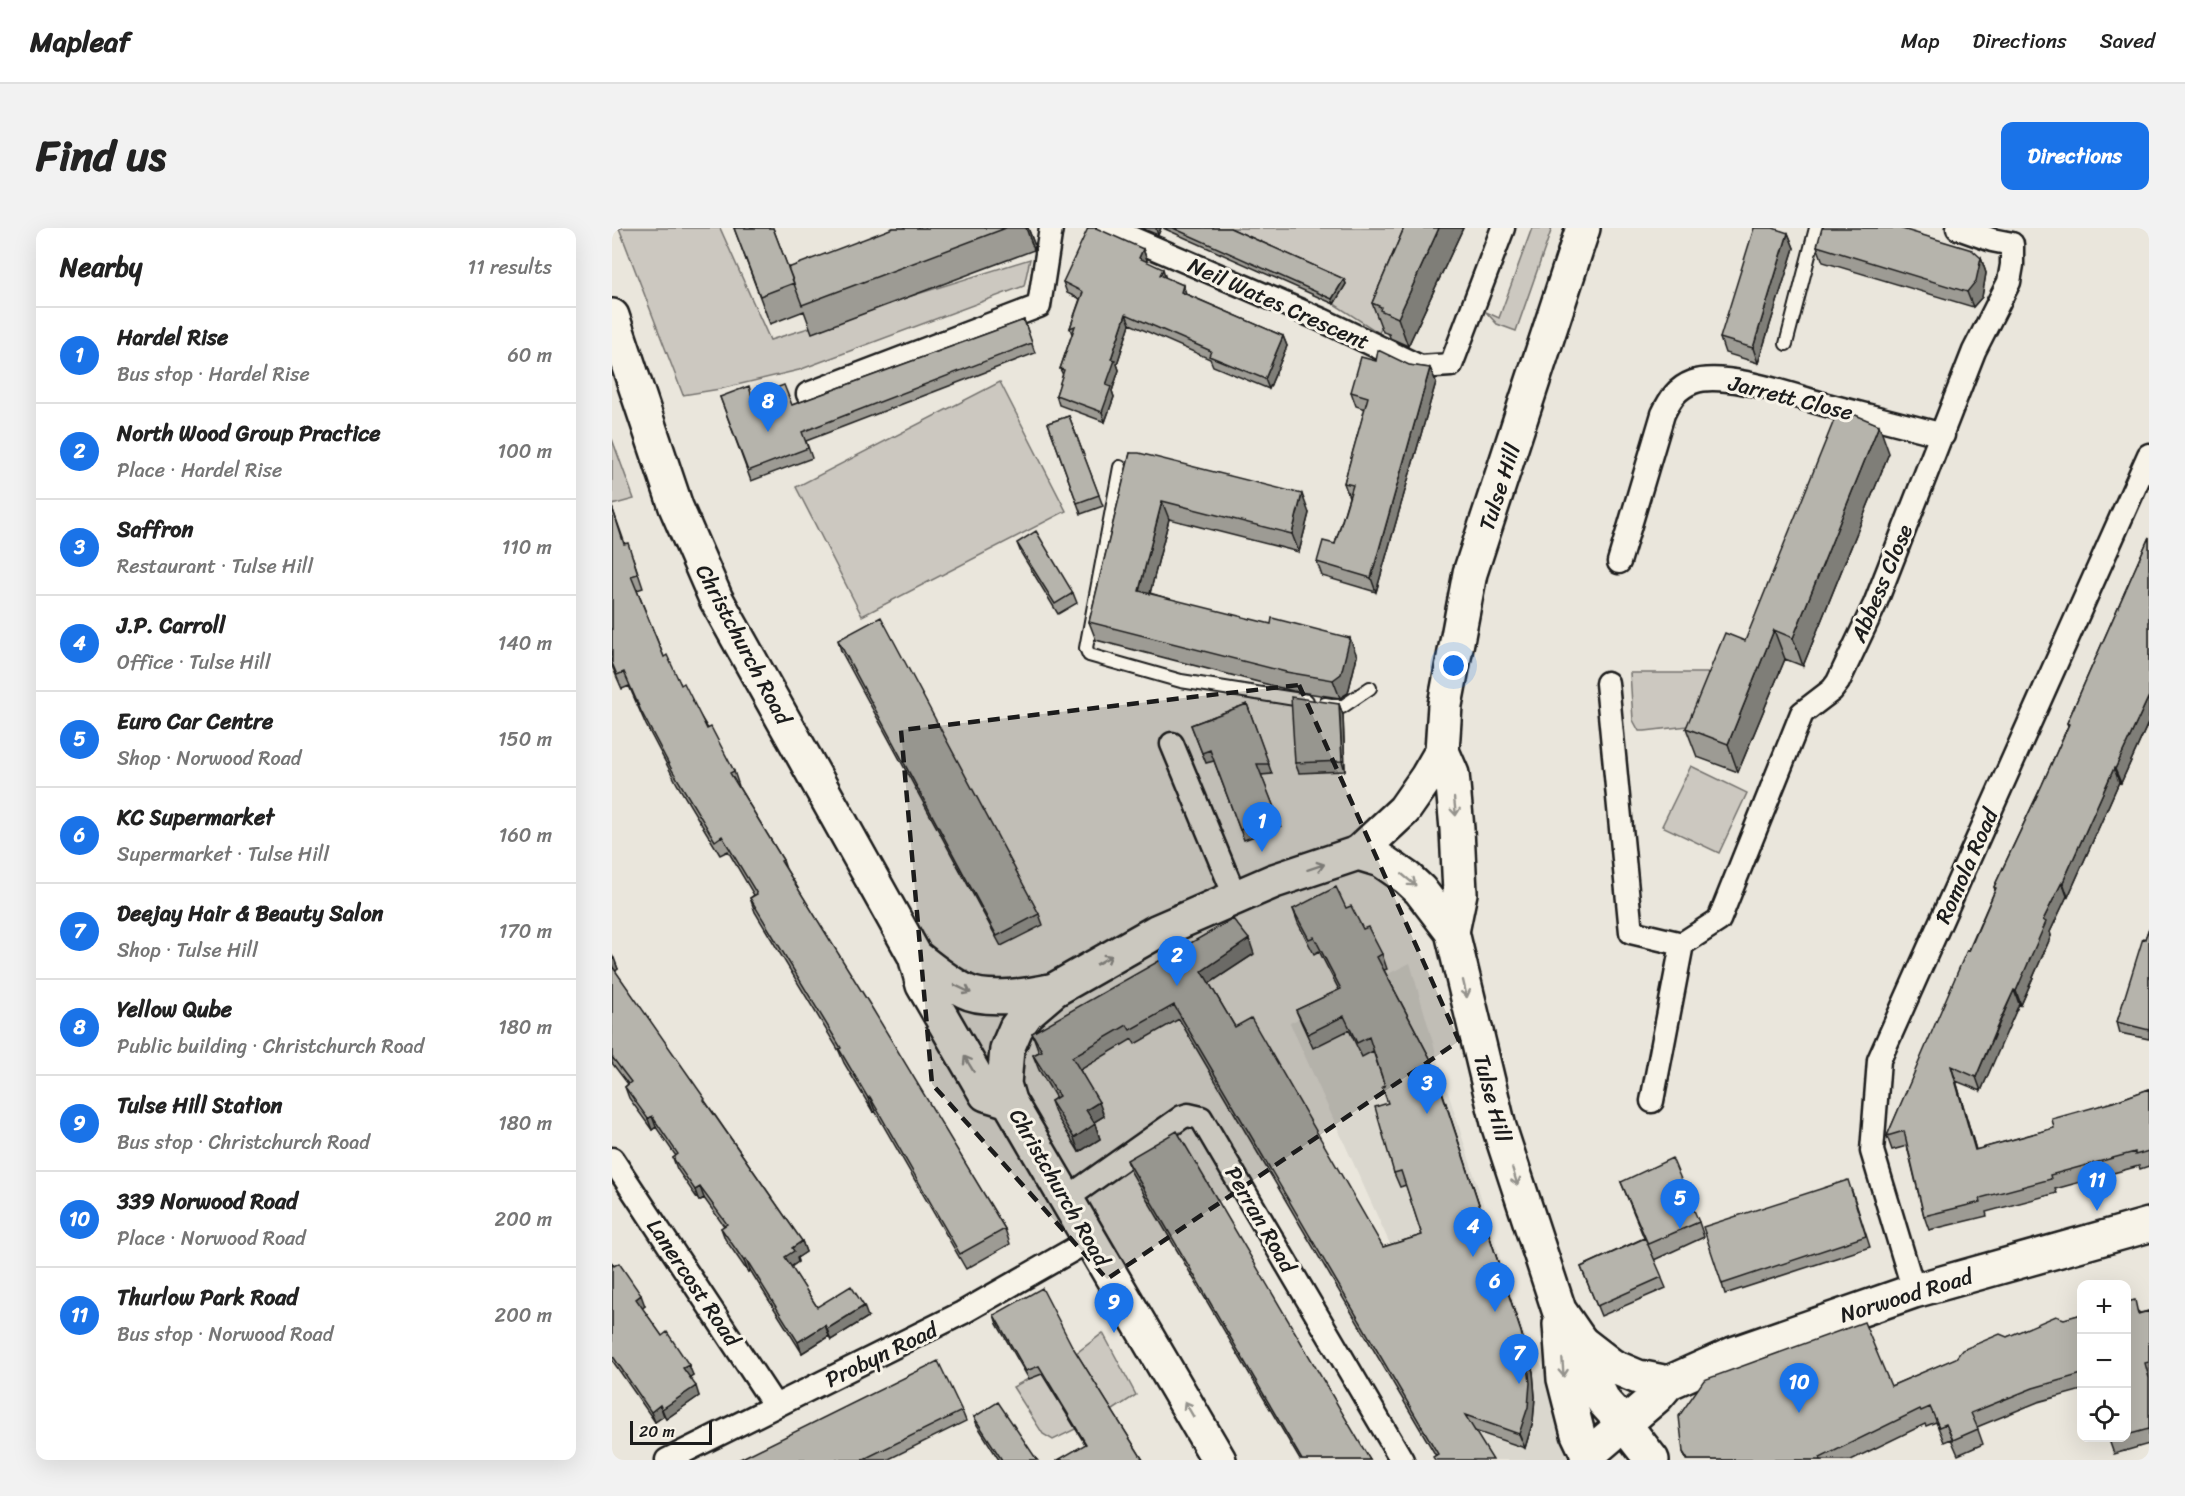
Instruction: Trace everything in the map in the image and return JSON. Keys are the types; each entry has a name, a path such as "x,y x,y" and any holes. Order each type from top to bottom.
{"main road":[{"name":"Tulse Hill","path":"1358,853 1409,803 1442,751 1445,705 1470,573 1583,228"},
{"name":"Christchurch Road","path":"612,316 676,507 716,599 915,956 923,985 986,1094 1009,1101 1219,1460"},
{"name":"Tulse Hill","path":"1442,751 1452,774 1457,829 1460,893 1452,932 1499,1126 1559,1310 1581,1342 1586,1366 1604,1402 1652,1460"},
{"path":"1009,1101 1004,1084 1007,1049 1016,1028 1027,1013 1054,990 1156,932 1274,881 1358,853 1381,860 1407,878 1420,890 1452,932"},
{"name":"Christchurch Road","path":"915,956 937,974 967,993 1026,996 1054,990"},
{"name":"Norwood Road","path":"1584,1458 1657,1396 1668,1383 1762,1342 1914,1291 2149,1225"},
{"path":"1559,1310 1564,1379 1584,1458"},
{"path":"1581,1342 1612,1366 1625,1372 1668,1383"}],"street":[{"path":"808,394 1039,306 1052,228"},
{"name":"Neil Wates Crescent","path":"1108,228 1322,320 1420,367 1451,365 1503,228"},
{"name":"Abbess Close","path":"1682,944 1719,920 1802,713 1832,690 1838,682 1875,604 1974,351 2009,282 2016,236 1992,240 1958,228"},
{"name":"Jarrett Close","path":"1619,562 1663,414 1670,399 1679,390 1694,382 1712,379 1750,385 1943,435"},
{"name":"Romola Road","path":"1914,1291 1872,1151 1879,1060 2149,455"},
{"path":"1607,682 1631,932 1682,944 1652,1101"},
{"path":"1172,744 1235,897"},
{"name":"Perran Road","path":"1066,1199 1182,1117 1188,1115 1201,1118 1402,1460"},
{"name":"Lanercost Road","path":"612,1159 776,1406"},
{"name":"Probyn Road","path":"667,1460 962,1313 1090,1240"}],"lane":[{"path":"1786,344 1816,228"},
{"path":"1120,466 1086,648 1089,655 1180,681 1342,707 1370,688"}],"highlighted area":[{"path":"1299,685 1459,1041 1107,1279 932,1084 901,730"}],"shaded area":[{"path":"619,228 720,228 770,340 1030,259 1024,286 799,370 720,389 683,395"},
{"path":"1218,228 1425,228 1379,333 1334,304 1345,285"},
{"path":"1532,228 1552,228 1516,331 1497,324 1486,312 1499,318"},
{"path":"1000,382 1066,511 862,616 796,487"},
{"path":"612,439 634,499 612,505"},
{"path":"1630,673 1707,673 1709,677 1688,726 1639,731 1633,720"},
{"path":"1691,766 1747,793 1719,853 1662,826"},
{"path":"1410,963 1440,1067 1526,1340 1599,1460 1438,1460 1475,1432 1290,1023"},
{"path":"1103,1333 1136,1395 1110,1412 1053,1440 1043,1434 1013,1387 1075,1354"}],"building":[{"path":"734,228 773,228 794,283 760,296"},
{"path":"893,228 1006,228 802,305 788,268"},
{"path":"1088,228 1096,228 1143,249 1139,258 1163,269 1160,275 1183,285 1181,292 1283,336 1265,379 1209,356 1211,351 1126,314 1111,359 1115,360 1106,385 1111,387 1102,412 1056,395 1064,370 1060,369 1075,326 1070,328 1083,292 1063,282"},
{"path":"1173,228 1230,228 1344,279 1332,299"},
{"path":"1404,228 1439,228 1398,318 1380,310 1381,307 1372,303"},
{"path":"1754,228 1773,228 1788,233 1753,348 1720,338"},
{"path":"1822,228 1899,228 1972,250 1981,258 1976,281 1967,292 1817,246"},
{"path":"1024,320 1032,343 802,432 808,448 748,471 720,397 749,386 752,397 784,385 792,405"},
{"path":"1378,350 1409,365 1430,368 1371,578 1317,562 1323,541 1335,544 1353,485 1344,483 1368,397 1351,392 1361,357 1376,361"},
{"path":"1839,408 1879,425 1793,638 1774,630 1728,744 1686,728 1725,633 1745,641"},
{"path":"1069,416 1099,495 1077,503 1048,423"},
{"path":"1130,453 1139,453 1302,494 1292,534 1162,501 1139,591 1271,624 1272,618 1350,638 1341,674 1333,680 1286,672 1089,622"},
{"path":"612,507 624,544 628,543 638,574 631,576 664,657 667,655 681,685 684,683 707,729 711,727 734,771 730,773 783,860 781,861 1005,1229 960,1254 870,1097 868,1098 839,1049 841,1048 750,898 757,894 722,836 715,841 672,770 641,711 624,672 617,675 612,663"},
{"path":"1036,531 1073,593 1055,604 1017,543"},
{"path":"2149,537 2149,696 2063,882 2043,920 2046,922 1976,1077 1951,1066 1975,1150 2054,1128 2052,1119 2149,1089 2149,1151 2135,1155 2135,1152 2050,1175 2051,1179 1980,1198 1981,1202 1924,1216 1904,1131 1887,1136"},
{"path":"881,617 1039,914 997,936 838,640"},
{"path":"1291,697 1339,704 1342,761 1295,763"},
{"path":"1247,704 1269,764 1257,764 1277,815 1240,830 1210,750 1202,753 1191,725"},
{"path":"1336,887 1346,908 1351,906 1363,929 1368,927 1382,954 1377,957 1432,1062 1521,1332 1530,1383 1528,1407 1519,1434 1465,1415 1493,1460 1435,1460 1433,1457 1438,1454 1174,1005 1130,1030 1127,1025 1072,1057 1099,1102 1086,1110 1095,1124 1074,1138 1051,1101 1059,1096 1033,1055 1042,1051 1032,1033 1233,919 1249,939 1202,971 1235,1027 1251,1018 1383,1247 1422,1235 1401,1171 1394,1173 1375,1107 1388,1103 1382,1087 1385,1086 1369,1037 1357,1043 1344,1016 1308,1034 1296,1010 1341,989 1314,937 1309,939 1293,909"},
{"path":"2149,928 2149,1030 2117,1022 2143,938 2145,939"},
{"path":"612,966 802,1241 785,1257 817,1307 851,1286 864,1306 827,1329 825,1325 798,1342 746,1259 744,1261 721,1228 727,1224 700,1187 695,1190 673,1158 678,1154 652,1116 648,1119 625,1087 631,1082 612,1057"},
{"path":"1177,1131 1370,1460 1302,1460 1127,1160"},
{"path":"1672,1158 1699,1222 1648,1244 1621,1182"},
{"path":"1848,1180 1866,1236 1722,1284 1703,1227"},
{"path":"1645,1238 1662,1277 1597,1306 1581,1267"},
{"path":"612,1263 614,1266 619,1263 641,1295 636,1299 662,1336 667,1332 689,1365 683,1368 696,1386 662,1409 660,1405 651,1412 612,1355"},
{"path":"1042,1288 1072,1346 1143,1460 1058,1460 1086,1444 1039,1366 1026,1371 994,1315"},
{"path":"2135,1300 2138,1314 2149,1311 2149,1362 2145,1363 2149,1378 2149,1429 2131,1434 2131,1334 2131,1301"},
{"path":"2077,1315 2077,1375 2033,1388 1971,1413 1978,1429 1953,1440 1946,1424 1939,1427 1930,1407 1921,1411 1920,1409 1820,1458 1821,1460 1688,1460 1683,1452 1679,1416 1704,1380 1864,1322 1891,1386 1956,1358 1962,1350 2000,1334 2007,1337 2056,1316 2064,1319"},
{"path":"938,1361 962,1411 862,1460 738,1460"},
{"path":"998,1402 1037,1460 1002,1460 974,1417"}],"place":[{"name":"Yellow Qube","path":"768,432"},
{"name":"Hardel Rise","path":"1262,852"},
{"name":"North Wood Group Practice","path":"1177,986"},
{"name":"Saffron","path":"1427,1114"},
{"name":"Thurlow Park Road","path":"2097,1211"},
{"name":"Euro Car Centre","path":"1680,1229"},
{"name":"J.P. Carroll","path":"1473,1257"},
{"name":"KC Supermarket","path":"1495,1312"},
{"name":"Tulse Hill Station","path":"1114,1333"},
{"name":"Deejay Hair & Beauty Salon","path":"1519,1384"},
{"name":"339 Norwood Road","path":"1799,1413"}]}
